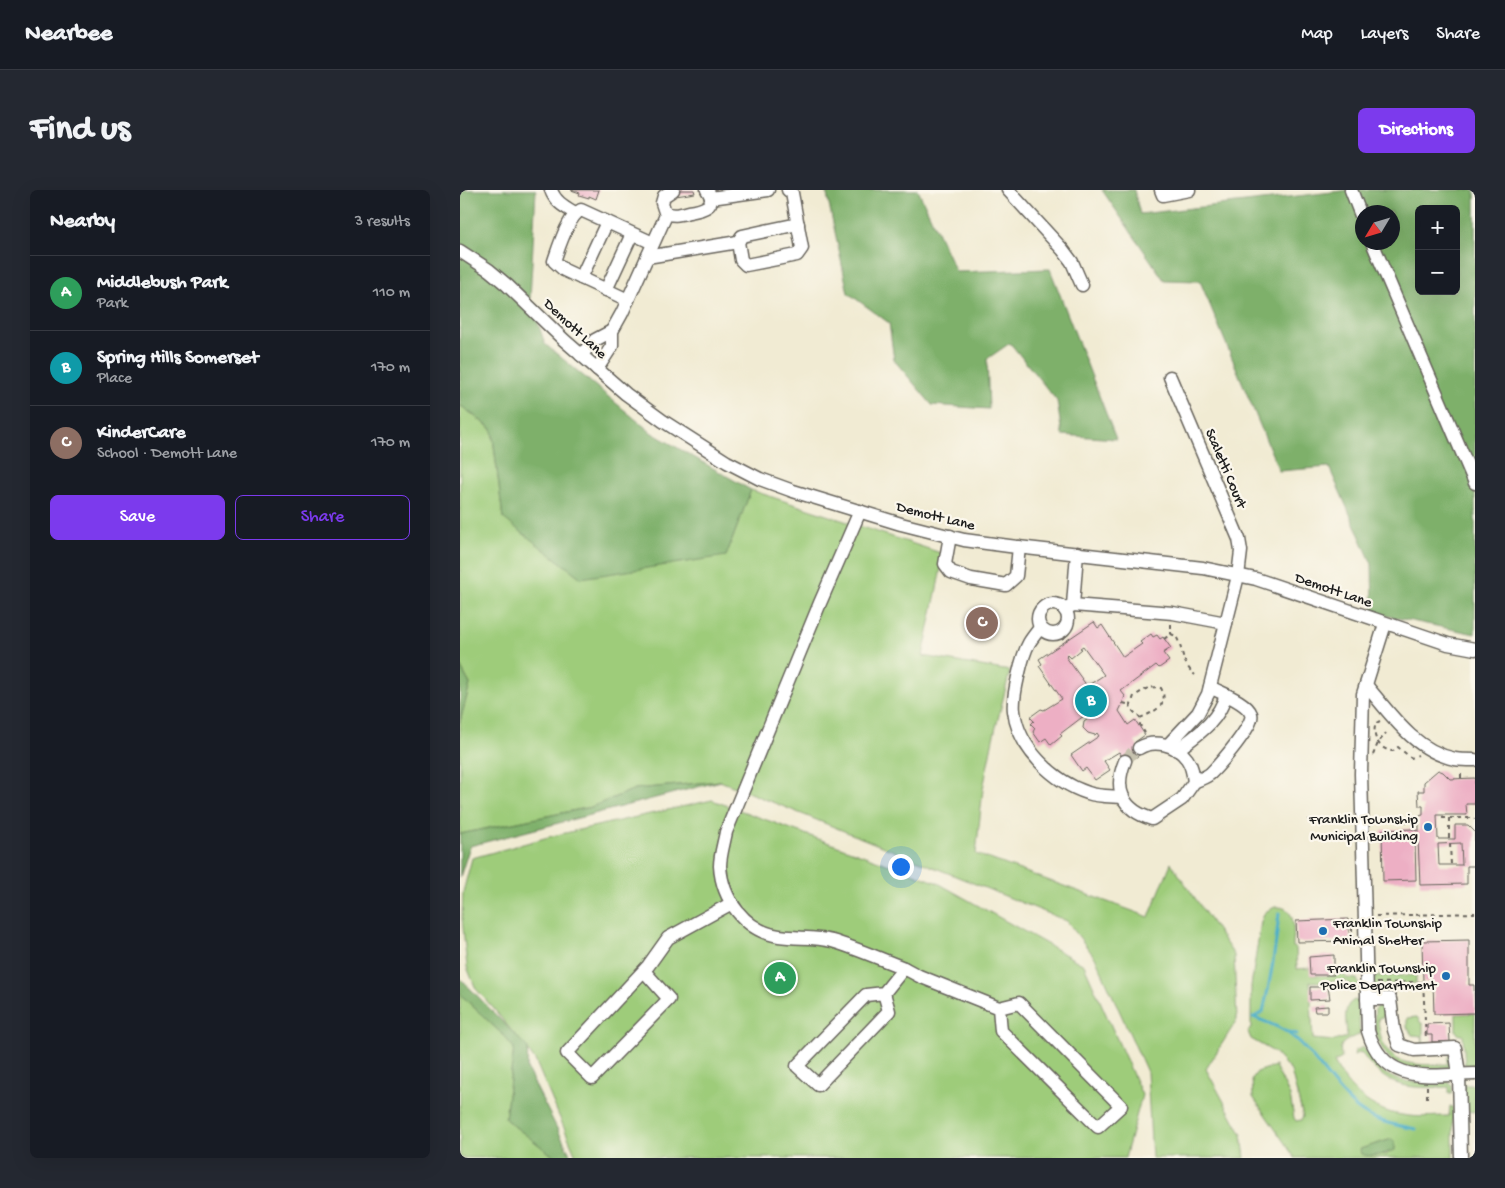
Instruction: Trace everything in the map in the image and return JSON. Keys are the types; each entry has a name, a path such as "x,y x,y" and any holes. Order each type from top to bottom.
{"street":[{"path":"551,190 552,195 560,205 575,213"},
{"path":"673,190 665,194 663,208 667,213 674,215 701,210 708,206 709,194 768,190"},
{"path":"788,190 792,193 798,224 802,248 797,255 746,265 741,260 738,242 742,236 798,224"},
{"path":"1008,190 1063,250 1072,262 1082,285"},
{"path":"1161,190 1163,195 1189,190"},
{"path":"1351,190 1357,205"},
{"path":"628,300 564,270 554,261 562,240 575,213 581,210 653,243"},
{"path":"597,369 612,346 612,331 667,213"},
{"path":"581,278 607,222"},
{"path":"606,290 632,234"},
{"path":"647,257 738,242"},
{"path":"1375,250 1475,482"},
{"name":"Demott Lane","path":"460,251 489,270 507,285 626,394 663,421 727,462 768,482 901,524 964,540 1203,568 1256,579 1385,624 1448,644 1475,649"},
{"path":"582,355 595,340 612,331"},
{"name":"Scaletti Court","path":"1170,377 1239,539 1241,551 1238,576 1208,694 1198,713 1173,748"},
{"path":"860,511 726,832 720,864 724,888 738,913 759,930 778,936 812,937 832,941 904,968 919,976 999,1008 1019,1003 1121,1106 1098,1127 1001,1031 999,1008"},
{"path":"950,536 945,564 951,572 971,579 1006,585 1016,576 1019,547"},
{"path":"1077,553 1069,607 1068,622 1063,631 1049,634 1040,628 1038,623 1039,613 1046,606 1056,604 1069,607 1173,613 1226,623"},
{"path":"1385,624 1366,685 1362,705 1361,774 1368,1031 1370,1039 1382,1058 1390,1066 1406,1073 1418,1075 1475,1074"},
{"path":"1040,628 1028,645 1022,664 1014,697 1016,723 1032,752 1057,777 1090,794 1123,797"},
{"path":"1366,685 1405,732 1430,750 1456,759 1475,760"},
{"path":"1125,761 1120,773 1119,786 1130,808 1140,815 1152,819 1182,799 1194,782 1210,774 1246,731 1252,718 1251,713 1245,706 1210,687"},
{"path":"1173,748 1211,724 1224,704 1226,695"},
{"path":"1139,748 1156,744 1173,748 1186,758 1192,769 1194,782"},
{"path":"644,971 670,999 592,1078 567,1053 644,971 668,938 732,903"},
{"path":"884,993 889,1011 818,1085 797,1066 866,995 884,993 904,968"},
{"path":"1367,999 1390,999 1394,1030 1400,1045 1414,1050 1455,1048 1459,1074 1461,1158"}],"path":[{"path":"1164,639 1171,634 1176,636 1185,663 1195,675"},
{"path":"1140,718 1161,706 1164,700 1161,688 1155,686 1148,688 1134,696 1130,708 1140,718 1140,725 1148,738"},
{"path":"1123,703 1131,705"},
{"path":"1442,818 1475,819"},
{"path":"1449,818 1449,839"},
{"path":"1308,820 1351,819"},
{"path":"1370,819 1411,822 1414,825 1414,830"},
{"path":"1450,844 1451,865"},
{"path":"1373,916 1475,914"},
{"path":"1352,919 1352,942"},
{"path":"1373,983 1423,982 1426,1044"},
{"path":"1427,1084 1427,1101"}],"green space":[{"path":"460,190 536,190 530,299 545,344 652,433 751,490 726,556 581,578 503,518 492,429 460,405"},
{"path":"826,190 918,190 956,272 1050,269 1116,439 1062,435 1057,401 1010,343 987,359 989,409 932,405 894,360 889,323 848,293"},
{"path":"1102,190 1134,190 1140,214 1350,190 1475,190 1475,634 1373,613 1372,564 1329,467 1279,471 1200,281 1164,280"},
{"path":"460,405 492,429 503,518 726,556 751,490 944,554 923,656 1010,671 983,789 976,854 1149,917 1171,863 1234,955 1237,1020 1206,1069 1242,1135 1245,1158 1152,1158 1147,1072 1096,959 1067,921 720,781 635,789 591,807 460,834 460,722 470,684 460,666"},
{"path":"460,666 470,684 460,722"},
{"path":"721,781 470,846 460,877 460,834 591,807 635,789"},
{"path":"712,800 936,882 1084,965 1142,1095 1125,1158 577,1158 535,1060 476,989 467,967 462,918 463,892 472,858 552,836"},
{"path":"1275,907 1288,910 1291,915 1293,921 1293,947 1296,948 1297,969 1310,968 1311,975 1334,975 1334,972 1342,973 1347,978 1357,979 1359,985 1354,988 1345,981 1310,982 1313,1039 1334,1041 1347,1037 1346,1010 1351,1002 1355,1000 1358,1002 1360,1034 1342,1044 1342,1058 1334,1062 1339,1072 1353,1090 1371,1104 1391,1113 1414,1116 1449,1116 1450,1106 1453,1107 1453,1158 1295,1158 1253,1097 1252,1079 1257,1072 1275,1066 1290,1096 1294,1118 1296,1121 1301,1120 1303,1117 1291,1071 1274,1052 1251,1039 1248,1032 1251,1028 1251,986 1261,922 1265,912","holes":["1392,1139 1390,1152 1386,1155 1361,1149"]},
{"path":"1416,975 1416,983 1378,985 1377,994 1373,992 1373,979 1377,976"},
{"path":"460,978 528,1048 527,1069 572,1158 556,1158 505,1119 514,1048 460,994"},
{"path":"460,994 514,1048 505,1119 556,1158 460,1158"},
{"path":"1382,1006 1386,1008 1387,1016 1378,1018 1380,1034 1384,1046 1391,1054 1399,1060 1420,1064 1448,1064 1450,1055 1451,1067 1413,1069 1399,1065 1391,1060 1381,1046 1375,1028 1375,1009"},
{"path":"1475,1013 1475,1067 1465,1066 1463,1035 1459,1035 1456,1031 1456,1014"},
{"path":"1417,1017 1423,1024 1423,1044 1422,1036 1412,1035 1407,1027 1407,1018"},
{"path":"1363,1047 1376,1066 1384,1073 1411,1082 1450,1082 1452,1094 1449,1094 1449,1087 1410,1086 1389,1080 1380,1074 1361,1052 1354,1055 1355,1051"},
{"path":"1464,1085 1475,1085 1475,1112 1466,1111"},
{"path":"1392,1139 1395,1142 1395,1150 1374,1156 1361,1154 1360,1149"}],"building":[{"path":"571,190 599,190 596,199 579,195 580,193"},
{"path":"675,190 694,190 695,193 676,196"},
{"path":"1094,622 1098,628 1102,625 1123,657 1142,644 1140,642 1151,634 1153,637 1157,635 1160,639 1163,637 1171,648 1163,653 1169,661 1159,668 1156,665 1121,691 1125,696 1119,711 1128,725 1135,720 1145,735 1135,742 1142,753 1127,764 1119,752 1104,761 1110,770 1095,780 1086,768 1082,771 1071,755 1099,736 1097,733 1095,735 1088,733 1083,728 1084,722 1088,719 1085,715 1060,734 1062,736 1051,745 1046,738 1040,742 1033,732 1035,728 1031,724 1034,721 1030,717 1041,709 1044,710 1062,699 1039,666 1042,664 1039,659","holes":["1083,646 1104,675 1087,686 1066,657 1068,655 1071,658"]},
{"name":"Franklin Township Municipal Building","path":"1438,770 1450,779 1475,778 1475,804 1466,804 1467,815 1437,815 1438,839 1455,839 1455,825 1468,825 1475,832 1475,866 1467,866 1467,884 1420,885 1418,839 1415,840 1416,880 1383,881 1382,830 1414,829 1419,831 1419,816 1423,815 1423,806 1419,806 1418,791 1424,791 1424,782","holes":["1461,843 1462,865 1439,865 1438,844"]},
{"name":"Franklin Township Animal Shelter","path":"1348,919 1350,941 1297,942 1296,921"},
{"name":"Franklin Township Police Department","path":"1469,940 1469,985 1474,985 1475,1013 1434,1014 1433,982 1423,982 1422,941"},
{"path":"1334,955 1334,975 1310,975 1309,957"},
{"path":"1310,987 1328,987 1330,999 1310,1000"},
{"path":"1328,1006 1328,1012 1315,1012 1314,1007"},
{"path":"1449,1023 1450,1042 1432,1042 1432,1035 1427,1035 1427,1024"}],"waterway":[{"path":"1254,1017 1263,1012 1273,962 1279,913"},
{"path":"1253,1017 1285,1031 1295,1039 1358,1109 1379,1120 1416,1129"},
{"path":"1288,1032 1297,1034"}],"tunnel":[{"path":"1125,761 1139,748"}],"place":[{"name":"KinderCare","path":"982,623"},
{"name":"Spring Hills Somerset","path":"1091,701"},
{"name":"Franklin Township Municipal Building","path":"1428,827"},
{"name":"Franklin Township Animal Shelter","path":"1323,931"},
{"name":"Franklin Township Police Department","path":"1446,976"},
{"name":"Middlebush Park","path":"780,978"}]}
